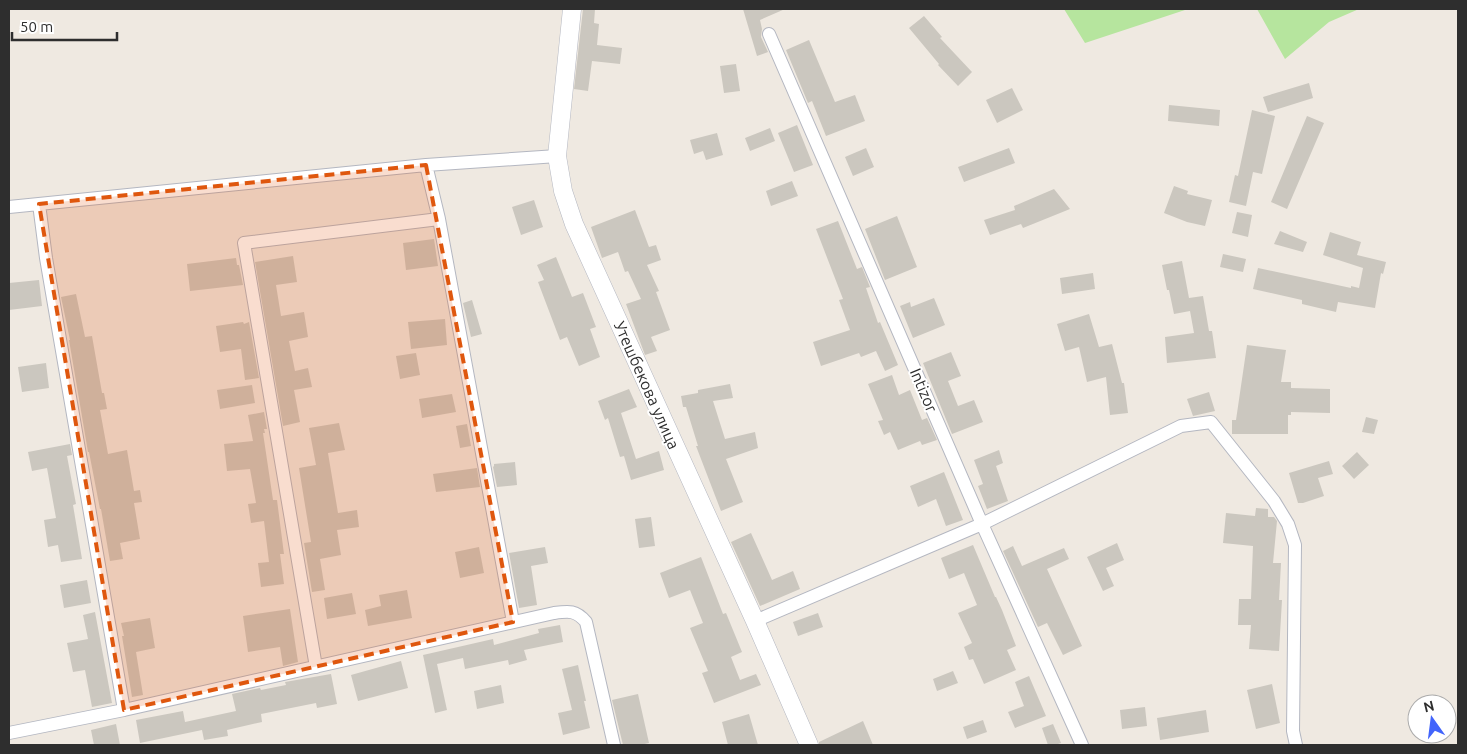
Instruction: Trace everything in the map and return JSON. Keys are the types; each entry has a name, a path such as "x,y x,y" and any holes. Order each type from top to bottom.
{"main road":[{"name":"Утешбекова улица","path":"572,9 557,156 563,191 574,224 809,745"}],"street":[{"name":"Intizor","path":"769,34 982,524 1082,745"},
{"path":"9,207 426,165 557,156"},
{"path":"426,165 439,219 514,622"},
{"path":"39,204 46,258 124,710"},
{"path":"316,667 244,243 439,219"},
{"path":"754,621 982,524 1181,426 1211,422 1274,501 1288,524 1295,545 1293,731 1296,745"},
{"path":"9,733 124,710 569,611 581,615 586,622 614,745"}],"highlighted area":[{"path":"426,165 513,622 124,710 39,204"}],"green space":[{"path":"1064,9 1188,9 1085,43"},
{"path":"1257,9 1359,9 1329,22 1285,59"}],"building":[{"path":"583,9 595,9 594,23 599,24 597,45 622,48 620,64 592,61 588,91 574,89"},
{"path":"743,9 785,9 760,20 761,37 768,52 757,56"},
{"path":"924,16 942,37 940,38 972,72 958,86 938,65 909,28"},
{"path":"809,40 835,102 855,95 865,121 826,136 812,101 808,103 786,50"},
{"path":"736,64 740,91 724,93 720,66"},
{"path":"1309,83 1313,98 1268,112 1263,97"},
{"path":"1012,88 1023,110 997,123 986,100"},
{"path":"1169,105 1220,110 1219,126 1168,121"},
{"path":"1252,110 1275,116 1262,174 1253,172 1246,206 1229,202 1235,175 1238,176"},
{"path":"1307,116 1324,123 1287,209 1271,202"},
{"path":"797,125 813,165 794,172 778,133"},
{"path":"770,128 775,141 750,151 745,138"},
{"path":"717,133 723,155 706,160 703,151 694,154 690,140"},
{"path":"866,148 874,167 853,176 845,157"},
{"path":"1009,148 1015,163 964,182 958,167"},
{"path":"792,181 798,196 771,206 766,191"},
{"path":"1174,186 1188,191 1187,194 1212,200 1205,226 1187,222 1164,213"},
{"path":"1054,189 1070,209 1023,228 1021,224 990,235 984,220 1015,210 1014,206"},
{"path":"534,200 543,227 521,235 512,207"},
{"path":"635,210 649,247 656,245 661,260 647,265 659,291 656,292 670,330 651,337 657,351 645,355 626,304 641,299 628,271 625,272 618,252 602,258 591,227"},
{"path":"1237,212 1252,215 1248,237 1232,233"},
{"path":"897,216 917,267 885,280 865,229"},
{"path":"838,221 857,269 862,267 870,287 866,288 878,323 880,322 898,365 885,371 876,351 861,357 859,353 821,366 813,342 850,330 839,300 843,299 816,229"},
{"path":"1280,231 1307,242 1303,252 1274,244"},
{"path":"1330,232 1361,242 1357,255 1386,262 1383,274 1381,273 1375,308 1338,302 1336,312 1302,304 1302,300 1253,289 1258,268 1351,288 1351,286 1359,288 1363,268 1323,255"},
{"path":"434,239 438,266 406,270 403,243"},
{"path":"1223,254 1246,259 1243,272 1220,267"},
{"path":"293,256 297,282 276,285 281,316 304,312 308,337 289,341 295,371 308,368 312,387 294,390 300,422 283,426 255,262"},
{"path":"556,257 572,297 583,293 596,327 590,329 600,357 579,366 567,337 560,340 538,282 544,280 537,265"},
{"path":"236,258 243,285 190,291 187,264"},
{"path":"1182,261 1189,298 1203,296 1209,331 1212,331 1216,358 1167,363 1165,337 1194,333 1190,311 1174,314 1162,265"},
{"path":"1093,273 1095,289 1062,294 1060,278"},
{"path":"39,280 42,306 9,310 9,283"},
{"path":"76,294 85,337 92,336 102,393 104,393 107,409 100,410 108,454 127,450 134,491 140,490 142,502 134,503 140,539 120,543 123,559 110,561 88,452 61,297"},
{"path":"934,298 945,325 913,338 900,306 910,302 911,307"},
{"path":"472,300 482,334 471,337 463,303"},
{"path":"1089,314 1099,347 1112,344 1122,383 1124,383 1128,413 1110,415 1106,377 1087,382 1079,347 1065,351 1057,324"},
{"path":"445,319 447,345 411,349 408,322"},
{"path":"243,322 244,324 249,322 259,378 245,380 241,349 220,352 216,326"},
{"path":"1247,345 1286,350 1281,382 1291,382 1291,388 1330,389 1330,413 1291,412 1291,415 1288,415 1288,434 1232,434 1232,420 1236,420"},
{"path":"951,352 961,376 948,381 958,406 974,400 983,422 952,434 923,363"},
{"path":"416,353 420,375 400,379 396,356"},
{"path":"46,363 49,388 22,392 18,367"},
{"path":"892,375 899,395 910,390 922,420 927,418 937,440 922,445 920,441 898,450 890,432 884,435 878,421 883,420 868,384"},
{"path":"730,384 733,398 713,401 725,439 755,432 758,448 726,459 743,502 721,511 696,446 698,446 686,407 683,407 681,396 698,393 698,390"},
{"path":"252,385 255,403 220,409 217,390"},
{"path":"629,389 637,407 621,413 636,459 659,451 664,470 631,480 624,456 620,457 608,418 605,420 598,401"},
{"path":"1209,392 1215,411 1193,416 1187,399"},
{"path":"452,394 456,412 422,418 419,399"},
{"path":"264,412 267,429 264,429 265,433 263,433 273,500 277,500 284,554 280,554 284,584 261,587 258,563 269,562 264,521 251,523 248,504 256,503 250,469 227,471 224,444 253,441 248,415"},
{"path":"1366,417 1378,420 1374,434 1362,432"},
{"path":"339,423 345,450 328,453 338,513 357,510 359,527 337,530 341,555 320,559 325,590 312,592 304,543 311,542 299,468 316,465 309,428"},
{"path":"467,424 471,446 460,448 456,426"},
{"path":"70,444 72,455 67,456 76,504 73,505 82,559 61,562 58,545 48,547 44,520 56,518 47,468 32,471 28,452"},
{"path":"999,450 1003,463 996,466 1008,501 987,509 978,486 983,484 974,460"},
{"path":"1357,452 1369,465 1354,479 1342,466"},
{"path":"1329,461 1333,474 1318,478 1324,496 1298,503 1289,473"},
{"path":"515,462 517,485 497,487 494,464"},
{"path":"477,468 480,487 436,492 433,474"},
{"path":"944,472 963,520 946,526 936,499 918,507 910,486"},
{"path":"1256,508 1268,509 1268,517 1274,517 1277,521 1273,563 1281,563 1279,600 1282,600 1279,651 1249,649 1251,625 1238,625 1239,599 1251,599 1253,546 1223,543 1226,513 1255,516"},
{"path":"651,517 655,546 639,548 635,519"},
{"path":"751,533 772,580 793,571 800,589 760,606 731,542"},
{"path":"1117,543 1124,560 1106,568 1114,586 1103,591 1087,557"},
{"path":"973,545 1016,646 1007,650 1016,670 984,684 973,659 969,660 964,647 972,643 958,613 977,605 964,573 949,579 941,558"},
{"path":"1013,546 1022,566 1064,548 1069,559 1047,569 1082,646 1063,655 1047,623 1038,627 1003,551"},
{"path":"479,547 484,573 460,578 455,552"},
{"path":"545,547 548,563 531,566 537,605 519,608 509,553"},
{"path":"701,557 723,614 726,613 742,652 731,657 740,680 756,674 761,685 714,703 702,673 708,671 690,628 703,623 690,590 669,598 660,573"},
{"path":"87,580 91,603 64,608 60,585"},
{"path":"407,590 412,618 368,626 365,610 381,606 379,595"},
{"path":"352,593 356,614 327,619 324,598"},
{"path":"290,609 298,662 283,666 280,647 248,652 243,616"},
{"path":"95,612 112,703 92,707 85,670 73,672 67,643 88,639 83,615"},
{"path":"818,613 823,627 798,636 793,622"},
{"path":"150,618 155,648 136,652 143,695 132,697 121,623"},
{"path":"560,625 563,642 524,650 527,660 509,665 508,660 465,669 463,658 437,664 447,710 435,713 423,655 493,639 494,645 539,633 538,629"},
{"path":"401,661 408,688 358,701 351,675"},
{"path":"578,665 590,728 563,735 558,713 572,710 562,669"},
{"path":"953,671 958,683 937,691 933,679"},
{"path":"331,674 337,704 317,708 316,703 261,714 262,722 227,730 228,736 204,740 202,730 140,743 136,720 183,711 185,722 236,711 232,694 286,685 285,682"},
{"path":"1029,676 1046,716 1015,728 1008,712 1024,706 1015,682"},
{"path":"1272,684 1280,723 1256,729 1247,690"},
{"path":"501,685 504,703 477,709 474,691"},
{"path":"638,694 649,743 623,745 612,700"},
{"path":"1145,707 1147,726 1122,729 1120,710"},
{"path":"1206,710 1209,732 1160,740 1157,718"},
{"path":"749,714 758,745 728,745 722,722"},
{"path":"983,720 987,732 967,739 963,727"},
{"path":"863,721 873,745 819,745 819,742"},
{"path":"116,724 120,745 94,745 91,730"},
{"path":"1053,724 1061,743 1048,745 1042,728"}]}
